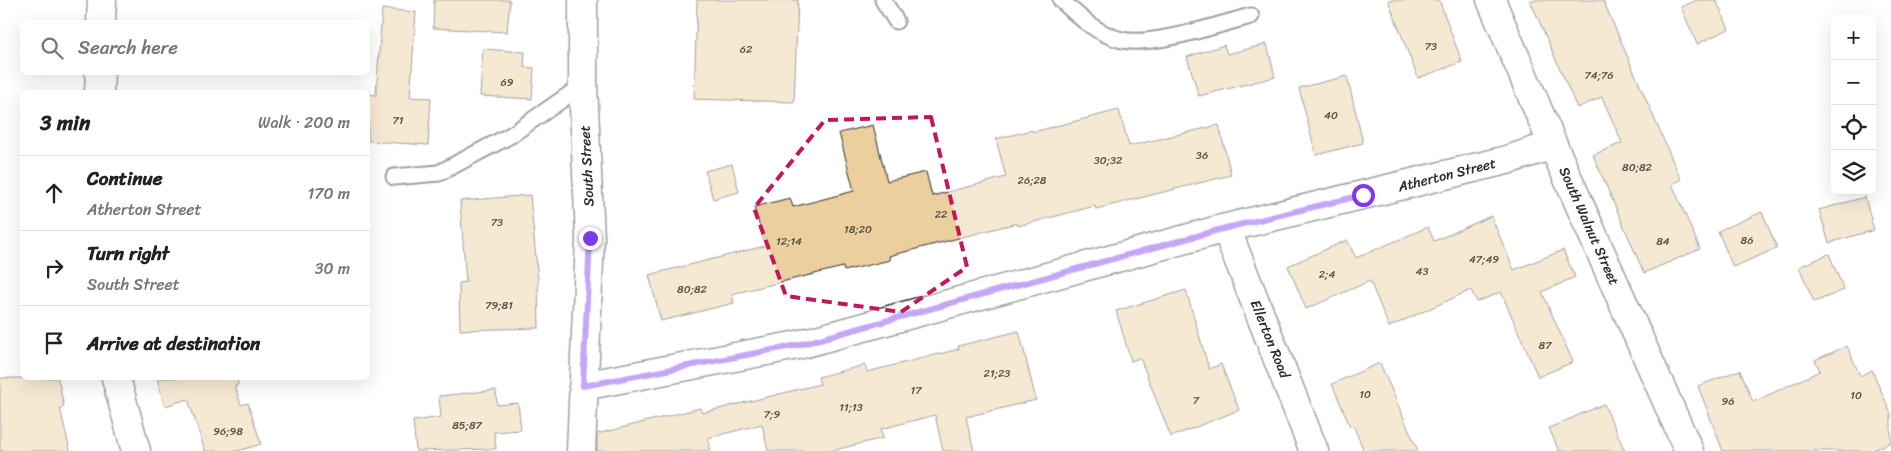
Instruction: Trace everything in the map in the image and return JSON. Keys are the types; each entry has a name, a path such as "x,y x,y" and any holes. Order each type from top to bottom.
{"street":[{"path":"101,20 102,0"},
{"name":"South Street","path":"581,451 590,238 583,85 583,0"},
{"name":"South Walnut Street","path":"1492,0 1553,145 1689,451"},
{"path":"100,75 100,90"},
{"name":"Atherton Street","path":"583,386 798,345 1226,228 1507,160 1553,145"},
{"name":"Ellerton Road","path":"1226,228 1314,451"},
{"path":"117,380 136,451"}],"lane":[{"path":"883,0 896,22"},
{"path":"1061,0 1079,18 1107,34 1124,40 1144,41 1164,38 1251,16"},
{"path":"394,178 439,174 511,135 583,85"}],"highlighted area":[{"path":"931,117 967,267 901,312 786,296 754,208 825,120"}],"building":[{"path":"434,0 510,0 507,32 433,28"},
{"path":"697,0 798,0 794,102 694,99"},
{"path":"1388,0 1439,0 1462,62 1418,78"},
{"path":"1530,0 1603,0 1681,180 1672,184 1700,249 1644,273 1593,155 1622,143 1602,97 1577,108"},
{"path":"1697,0 1716,0 1729,29 1697,44 1681,7"},
{"path":"382,9 416,12 410,97 431,98 428,145 370,141 370,94 376,95"},
{"path":"1267,44 1275,77 1199,96 1187,57 1224,45 1227,54"},
{"path":"483,49 525,52 524,67 534,68 532,99 480,96"},
{"path":"1347,76 1363,143 1316,155 1299,88"},
{"path":"1119,110 1129,146 1219,125 1231,175 1096,209 1095,206 1018,226 1017,223 889,256 890,260 844,271 843,267 732,294 734,303 661,321 649,275 765,246 754,207 790,198 793,207 854,191 839,133 873,125 887,181 926,172 932,196 1006,177 996,139 1032,130 1033,132"},
{"path":"732,164 739,192 713,199 705,171"},
{"path":"530,195 538,280 539,328 460,330 459,283 466,282 460,201"},
{"path":"1865,197 1874,230 1829,243 1819,210"},
{"path":"1762,212 1777,248 1733,267 1718,231"},
{"path":"1491,216 1514,270 1563,250 1575,277 1542,292 1573,362 1538,377 1501,292 1477,302 1471,290 1389,327 1370,281 1306,309 1288,266 1347,240 1356,258 1428,227 1434,241"},
{"path":"1829,254 1844,290 1814,302 1799,267"},
{"path":"1186,290 1209,369 1221,364 1239,410 1171,437 1140,358 1131,361 1116,311"},
{"path":"1019,331 1036,400 966,417 974,451 943,451 935,415 881,429 883,438 831,451 768,451 762,424 708,438 711,451 597,451 597,434 700,408 702,413 820,384 818,377 865,365 867,372 959,349 958,346"},
{"path":"1847,346 1860,376 1872,370 1891,414 1891,442 1871,451 1723,451 1698,386 1740,370 1753,402 1820,371 1815,360"},
{"path":"1380,363 1418,451 1364,451 1353,425 1350,426 1332,384"},
{"path":"0,378 58,380 64,407 60,408 70,451 0,451"},
{"path":"158,380 237,380 238,385 235,386 241,405 248,403 261,444 238,451 205,451 188,399 165,406"},
{"path":"496,390 497,405 518,403 521,430 494,432 496,449 416,451 413,421 441,417 439,396"},
{"path":"1604,404 1625,451 1559,451 1549,428"}],"route":[{"path":"590,238 583,386 798,345 1226,228 1363,195"}]}
